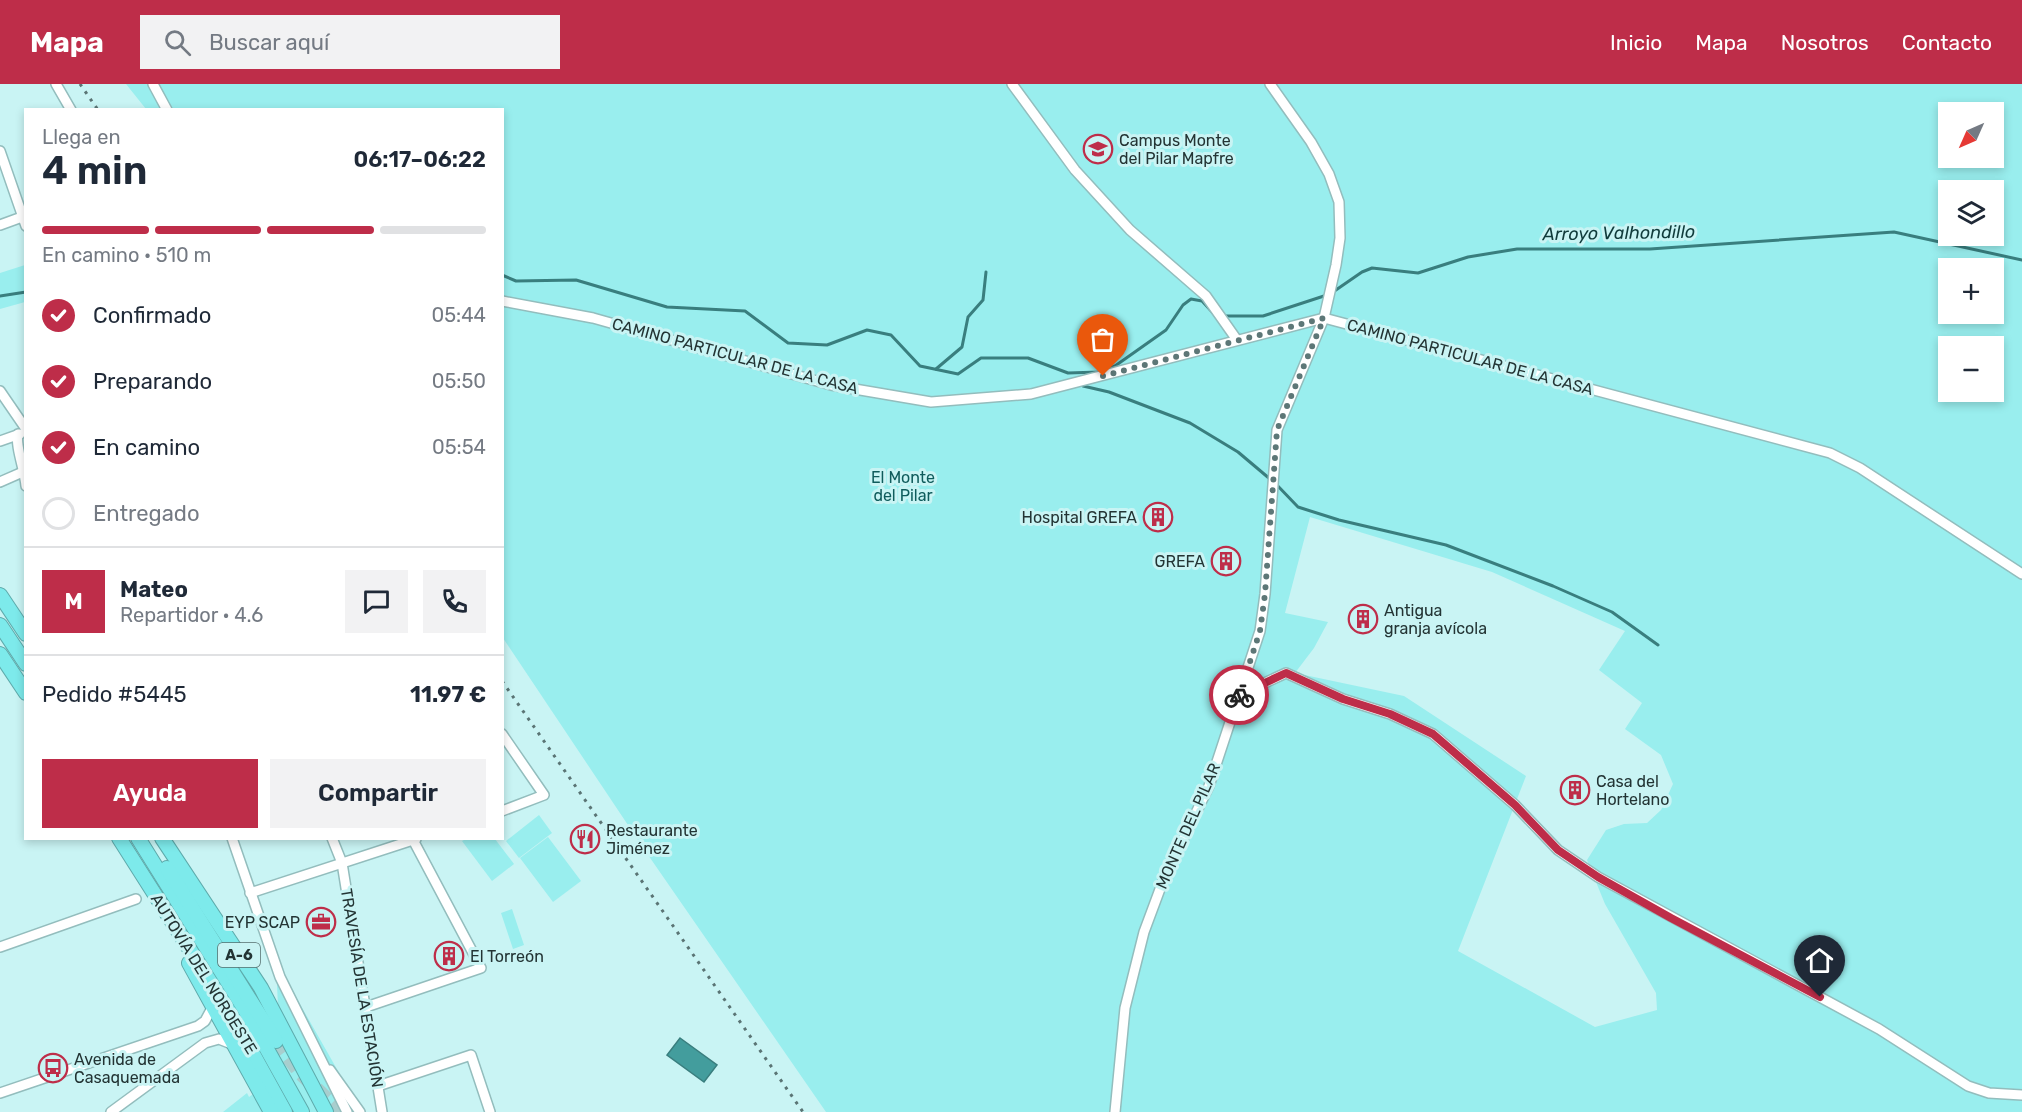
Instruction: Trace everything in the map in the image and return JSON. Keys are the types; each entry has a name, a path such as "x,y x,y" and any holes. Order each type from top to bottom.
{"highway":[{"path":"0,595 24,631"},
{"path":"0,625 24,661"},
{"path":"0,654 24,690"},
{"name":"AUTOVÍA DEL NOROESTE","path":"120,840 232,1016 285,1112"},
{"path":"139,840 238,998 302,1112"},
{"path":"149,840 204,922 276,1041"},
{"name":"A-6","path":"163,840 261,988 326,1112"},
{"path":"162,905 160,914 271,1112"}],"street":[{"path":"56,84 71,108"},
{"path":"153,84 166,108"},
{"path":"1012,84 1075,170 1130,230 1206,296 1237,340"},
{"name":"MONTE DEL PILAR","path":"1115,1112 1125,1008 1144,932 1163,881 1209,786 1260,631 1274,489 1277,430 1324,318 1336,265 1340,238 1339,202 1329,174 1311,142 1270,84"},
{"path":"0,151 24,221 0,225"},
{"name":"CAMINO PARTICULAR DE LA CASA","path":"504,301 592,318 831,385 931,402 1031,394 1143,367 1324,318 1830,453 1860,468 2022,574"},
{"path":"0,391 23,432"},
{"path":"0,441 23,432"},
{"path":"23,432 16,443 24,468"},
{"path":"0,482 24,471"},
{"path":"1239,695 1286,673 1343,699 1415,724 1433,734 1515,805 1558,850 1598,877 1879,1029 1968,1086 1989,1093 2022,1095"},
{"path":"504,737 544,795 504,810"},
{"path":"233,840 280,977 313,1046 354,1110"},
{"name":"TRAVESÍA DE LA ESTACIÓN","path":"333,840 342,863 382,1112"},
{"path":"250,892 411,840"},
{"path":"366,1007 481,968 415,840"},
{"path":"0,947 136,899"},
{"path":"0,1093 198,1026 205,1021 213,1006"},
{"path":"111,1112 205,1043 219,1039 234,1045"},
{"path":"378,1086 471,1055 490,1112"}],"green space":[{"name":"El Monte del Pilar","path":"126,84 2022,84 2022,1112 826,1112 646,852 504,639 504,108 145,108","holes":["1310,517 1492,572 1625,631 1599,670 1642,703 1625,729 1661,755 1673,784 1661,810 1647,823 1624,824 1606,830 1587,860 1605,904 1656,993 1657,1010 1595,1027 1458,951 1526,776 1404,696 1295,673 1314,648 1328,622 1285,613"]},
{"path":"24,265 24,302 0,309 0,273"},
{"path":"539,815 552,833 519,858 506,841"},
{"path":"548,837 581,881 553,902 520,858"},
{"path":"496,840 514,864 492,881 462,841"},
{"path":"512,909 524,945 513,949 501,913"},
{"path":"276,962 338,1071 358,1112 223,1112 247,1093 249,1097 281,1074"}],"shaded area":[{"path":"680,1038 717,1065 704,1082 667,1055"}],"waterway":[{"name":"Arroyo Valhondillo","path":"1333,292 1362,272 1372,268 1418,273 1468,257 1517,249 1650,249 1894,232 2022,260"},
{"path":"936,369 962,347 968,317 983,300 986,272"},
{"name":"Arroyo Valhondillo","path":"504,276 516,281 576,280 667,307 745,311 788,343 827,345 867,330 891,335 920,366 958,374 981,358 1028,358 1068,373 1099,372 1115,366 1166,330 1183,305 1191,299 1202,301 1214,314"},
{"name":"Arroyo Valhondillo","path":"0,296 24,292"},
{"name":"Arroyo Valhondillo","path":"1226,316 1263,316 1327,295"},
{"path":"1083,386 1109,392 1190,423 1238,452 1270,479"},
{"path":"1275,483 1298,507 1339,520 1446,545 1553,586 1612,612 1658,645"}],"tunnel":[{"path":"276,1041 300,1073 341,1112"}],"railway":[{"path":"80,84 97,108"},
{"path":"504,684 803,1112"}],"way so far":[{"path":"1103,376 1324,318 1277,430 1274,494 1260,631 1239,695"}],"place":[{"name":"Campus Monte del Pilar Mapfre","path":"1098,149"},
{"name":"Hospital GREFA","path":"1158,517"},
{"name":"GREFA","path":"1226,561"},
{"name":"Antigua granja avícola","path":"1363,619"},
{"name":"Casa del Hortelano","path":"1575,790"},
{"name":"Restaurante Jiménez","path":"585,839"},
{"name":"EYP SCAP","path":"321,922"},
{"name":"El Torreón","path":"449,956"},
{"name":"Avenida de Casaquemada","path":"53,1068"}],"route":[{"path":"1239,695 1286,673 1309,681 1343,699 1415,724 1433,734 1515,805 1558,850 1578,864 1689,928 1820,997"}]}
